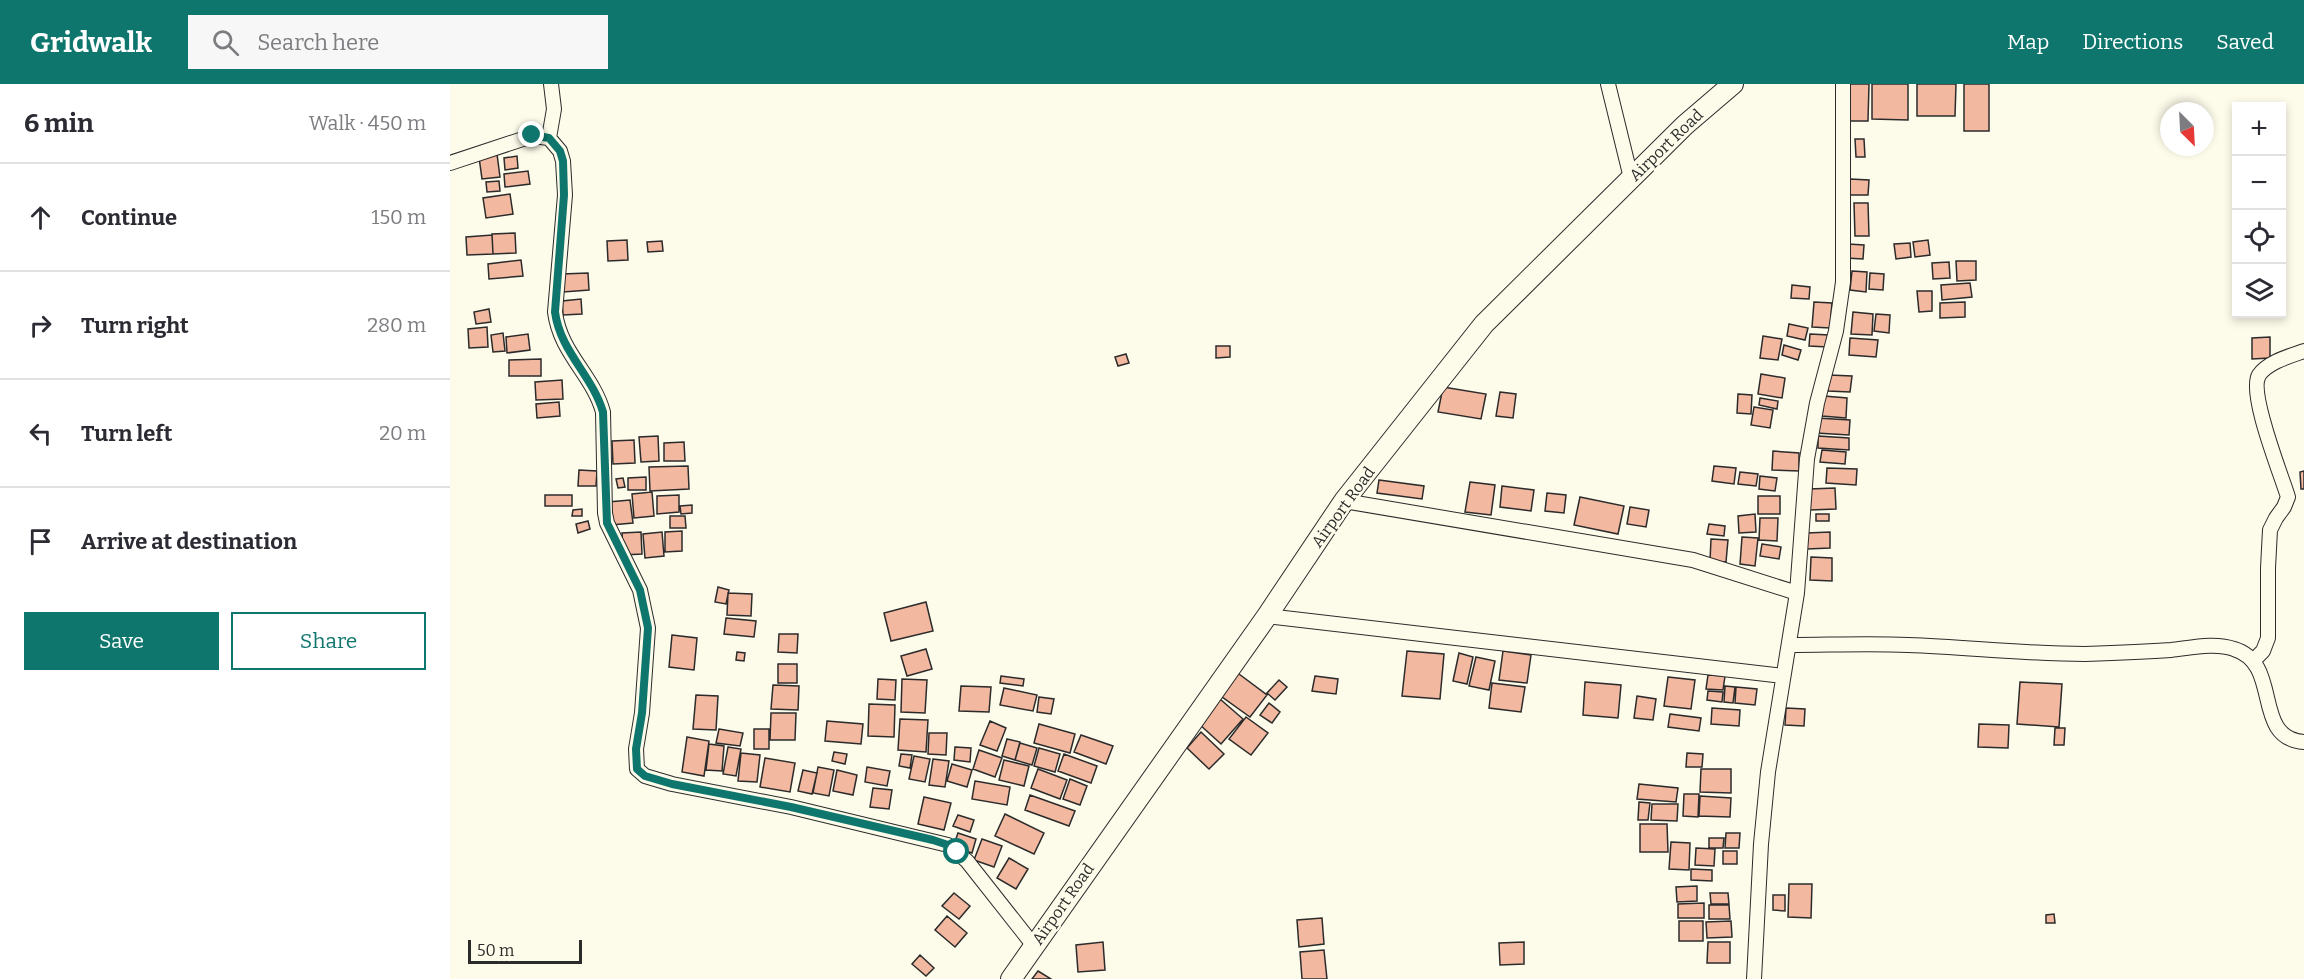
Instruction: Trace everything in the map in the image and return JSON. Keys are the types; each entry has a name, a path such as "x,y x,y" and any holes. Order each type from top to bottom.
{"main road":[{"name":"Airport Road","path":"1011,979 1267,616 1344,501 1484,324 1685,125 1733,84"}],"street":[{"path":"549,138 554,109 551,84"},
{"path":"1608,84 1631,178"},
{"path":"1754,979 1761,844 1768,772 1797,593 1807,459 1817,403 1836,331 1843,282 1843,84"},
{"path":"450,163 532,135 549,138 560,151 564,172 564,195 555,312 556,326 603,412 607,523 640,590 648,628 643,704 636,749 637,769 645,776 672,784 791,807 948,845 967,861 1034,946"},
{"path":"2254,660 2263,651 2268,638 2270,530 2288,496 2266,430 2257,396 2257,383 2259,375 2268,367 2283,358 2304,351"},
{"path":"1344,501 1693,560 1797,593"},
{"path":"1267,616 1783,676"},
{"path":"1790,645 1907,645 2066,654 2127,653 2225,646 2245,653 2254,660 2262,674 2275,726 2290,738 2304,742"}],"building":[{"path":"1848,84 1869,84 1868,121 1848,121"},
{"path":"1872,84 1908,84 1908,120 1872,119"},
{"path":"1917,84 1956,84 1955,116 1917,116"},
{"path":"1964,84 1989,84 1989,131 1964,131"},
{"path":"1855,139 1864,139 1865,157 1856,157"},
{"path":"497,154 500,177 482,179 479,157"},
{"path":"517,156 518,168 505,170 504,158"},
{"path":"528,171 530,184 505,187 504,174"},
{"path":"1850,179 1869,180 1868,195 1849,195"},
{"path":"499,181 500,191 487,192 486,182"},
{"path":"510,194 513,214 486,218 483,198"},
{"path":"1854,203 1868,203 1869,236 1855,236"},
{"path":"515,233 516,253 493,254 492,234"},
{"path":"492,235 493,254 467,255 466,237"},
{"path":"627,240 628,260 608,261 607,241"},
{"path":"1928,240 1930,255 1915,257 1913,242"},
{"path":"662,241 663,251 648,252 647,242"},
{"path":"1910,243 1911,257 1896,259 1894,244"},
{"path":"1848,244 1864,245 1863,259 1846,258"},
{"path":"521,260 523,276 489,279 488,264"},
{"path":"1956,261 1976,261 1976,280 1957,281"},
{"path":"1949,262 1950,278 1933,279 1932,263"},
{"path":"1852,271 1867,272 1866,292 1850,290"},
{"path":"588,273 589,290 563,292 562,274"},
{"path":"1870,273 1884,274 1883,290 1869,289"},
{"path":"1970,283 1972,297 1942,300 1941,285"},
{"path":"1792,285 1810,287 1809,299 1791,298"},
{"path":"1917,291 1932,291 1932,311 1919,312"},
{"path":"581,299 582,314 563,315 562,301"},
{"path":"1814,302 1832,303 1830,328 1812,327"},
{"path":"1965,302 1965,317 1940,318 1940,303"},
{"path":"489,309 491,322 476,324 474,312"},
{"path":"1853,312 1873,314 1872,335 1851,334"},
{"path":"1876,314 1890,315 1889,333 1874,331"},
{"path":"1789,324 1808,328 1805,340 1787,336"},
{"path":"487,327 488,347 469,348 468,329"},
{"path":"503,333 505,351 493,352 491,335"},
{"path":"528,334 530,350 507,353 506,337"},
{"path":"1810,334 1829,335 1828,347 1809,346"},
{"path":"1763,336 1782,339 1778,360 1760,358"},
{"path":"2270,337 2270,358 2252,359 2252,338"},
{"path":"1850,338 1878,340 1876,357 1849,355"},
{"path":"1784,345 1801,350 1798,360 1782,355"},
{"path":"1216,346 1230,346 1230,357 1216,358"},
{"path":"1126,354 1129,363 1118,366 1115,357"},
{"path":"541,359 541,376 509,376 509,360"},
{"path":"1761,374 1785,378 1782,398 1758,394"},
{"path":"1829,375 1852,376 1850,392 1828,391"},
{"path":"562,380 563,399 536,400 535,382"},
{"path":"1443,387 1486,394 1481,419 1438,412"},
{"path":"1500,392 1516,394 1513,418 1496,416"},
{"path":"1738,394 1752,395 1751,414 1737,413"},
{"path":"1824,396 1847,398 1846,418 1822,416"},
{"path":"1760,398 1778,401 1777,409 1759,405"},
{"path":"559,402 560,416 537,418 536,404"},
{"path":"1754,407 1773,410 1770,428 1751,425"},
{"path":"1817,418 1850,420 1849,435 1816,433"},
{"path":"658,436 659,461 641,462 639,437"},
{"path":"1818,436 1849,438 1849,450 1818,448"},
{"path":"634,440 635,463 613,464 612,441"},
{"path":"684,442 685,461 664,461 664,443"},
{"path":"1822,450 1846,452 1845,464 1820,462"},
{"path":"1773,451 1799,453 1799,471 1772,470"},
{"path":"688,466 689,489 650,491 649,467"},
{"path":"1714,466 1736,468 1734,484 1712,481"},
{"path":"1827,468 1857,469 1856,485 1826,483"},
{"path":"579,470 597,471 596,486 578,486"},
{"path":"2304,471 2304,489 2301,489 2300,472"},
{"path":"1740,472 1758,474 1756,486 1738,484"},
{"path":"1760,476 1777,478 1775,491 1759,489"},
{"path":"646,477 646,490 628,490 628,478"},
{"path":"623,478 625,487 618,488 616,479"},
{"path":"1379,480 1424,486 1422,499 1377,493"},
{"path":"1470,482 1495,485 1491,515 1465,512"},
{"path":"1502,486 1534,490 1531,511 1500,507"},
{"path":"1835,488 1836,509 1810,510 1809,489"},
{"path":"652,492 654,516 634,518 632,494"},
{"path":"1547,493 1566,495 1564,513 1545,511"},
{"path":"545,495 572,495 572,506 545,506"},
{"path":"679,495 679,512 657,514 657,496"},
{"path":"1758,496 1780,496 1780,514 1758,514"},
{"path":"1580,497 1624,506 1618,534 1574,525"},
{"path":"630,500 633,523 611,525 608,502"},
{"path":"692,505 692,513 681,514 680,506"},
{"path":"1630,507 1649,510 1646,527 1627,524"},
{"path":"582,509 582,516 572,516 573,510"},
{"path":"1755,514 1756,532 1739,533 1738,516"},
{"path":"1816,514 1829,514 1829,521 1816,521"},
{"path":"670,516 685,516 686,528 670,528"},
{"path":"1760,518 1778,518 1777,541 1759,540"},
{"path":"588,521 590,529 578,533 576,524"},
{"path":"1709,524 1725,526 1724,536 1707,534"},
{"path":"682,531 682,551 665,552 665,532"},
{"path":"641,532 642,554 623,555 622,533"},
{"path":"662,532 664,556 645,558 643,534"},
{"path":"1830,532 1830,548 1807,549 1807,533"},
{"path":"1742,537 1758,538 1755,566 1740,564"},
{"path":"1711,539 1728,540 1726,562 1710,561"},
{"path":"1762,544 1781,547 1779,559 1760,556"},
{"path":"1811,557 1832,558 1832,581 1810,580"},
{"path":"718,587 729,590 726,604 715,602"},
{"path":"728,593 752,594 751,616 727,615"},
{"path":"926,602 933,631 891,641 884,613"},
{"path":"726,618 756,621 754,637 724,634"},
{"path":"779,634 798,634 797,653 778,652"},
{"path":"672,635 697,638 694,670 669,667"},
{"path":"926,649 932,669 907,676 901,656"},
{"path":"1407,651 1444,654 1440,699 1402,696"},
{"path":"1503,651 1531,655 1527,683 1499,680"},
{"path":"737,652 745,653 744,661 736,660"},
{"path":"1459,653 1473,657 1467,684 1453,681"},
{"path":"1476,657 1495,661 1489,690 1469,686"},
{"path":"778,664 797,664 797,683 778,683"},
{"path":"1235,671 1267,695 1250,717 1218,694"},
{"path":"1708,675 1725,676 1723,690 1706,689"},
{"path":"1001,676 1024,679 1023,686 1000,683"},
{"path":"1315,676 1338,679 1336,694 1312,691"},
{"path":"1668,677 1695,680 1691,709 1664,706"},
{"path":"878,679 896,680 895,700 877,699"},
{"path":"902,679 927,680 925,713 901,712"},
{"path":"1279,680 1287,687 1275,700 1267,693"},
{"path":"1585,682 1621,685 1618,718 1583,715"},
{"path":"2020,682 2062,684 2059,727 2017,724"},
{"path":"1492,683 1525,687 1521,712 1489,708"},
{"path":"773,685 799,686 798,710 771,709"},
{"path":"961,686 991,687 989,712 959,711"},
{"path":"1725,686 1735,687 1733,703 1724,702"},
{"path":"1736,687 1757,689 1755,705 1735,703"},
{"path":"1004,688 1037,695 1033,711 1000,705"},
{"path":"1708,691 1723,692 1722,702 1707,700"},
{"path":"696,695 718,696 716,730 693,729"},
{"path":"1637,696 1656,699 1653,720 1634,718"},
{"path":"1039,697 1054,699 1051,714 1037,712"},
{"path":"1220,699 1243,719 1221,744 1199,724"},
{"path":"1269,703 1280,712 1272,723 1260,715"},
{"path":"869,704 895,705 894,737 868,736"},
{"path":"1712,708 1740,710 1739,726 1711,724"},
{"path":"1786,708 1805,709 1804,726 1785,725"},
{"path":"771,713 796,713 795,740 770,740"},
{"path":"1670,714 1701,718 1699,731 1668,727"},
{"path":"1246,717 1268,733 1251,755 1229,739"},
{"path":"900,719 928,720 926,752 898,750"},
{"path":"827,721 863,724 861,744 825,741"},
{"path":"990,721 1006,728 997,751 980,745"},
{"path":"1039,724 1075,734 1070,753 1034,743"},
{"path":"1979,724 2009,725 2008,748 1978,747"},
{"path":"2055,728 2065,728 2064,745 2054,745"},
{"path":"719,729 743,733 740,746 716,743"},
{"path":"754,729 769,729 769,749 754,749"},
{"path":"1201,732 1224,754 1209,769 1187,748"},
{"path":"929,733 947,733 946,755 928,754"},
{"path":"1081,735 1113,746 1106,764 1074,752"},
{"path":"687,737 709,741 704,776 682,772"},
{"path":"1007,739 1020,742 1015,760 1002,756"},
{"path":"1020,743 1037,748 1032,765 1015,760"},
{"path":"709,744 724,746 722,771 706,770"},
{"path":"728,747 741,749 736,776 723,774"},
{"path":"955,747 971,748 970,762 954,760"},
{"path":"1039,748 1060,754 1055,772 1034,766"},
{"path":"979,750 1002,758 995,777 973,769"},
{"path":"834,752 847,754 845,764 832,761"},
{"path":"741,753 760,755 757,782 738,781"},
{"path":"1687,753 1703,754 1702,767 1686,767"},
{"path":"901,754 912,755 910,768 899,766"},
{"path":"1064,754 1097,766 1091,783 1058,771"},
{"path":"914,756 930,759 925,782 909,779"},
{"path":"765,758 795,763 790,792 760,787"},
{"path":"933,759 949,761 945,787 929,785"},
{"path":"1004,760 1029,766 1024,786 999,780"},
{"path":"952,764 972,770 967,787 947,781"},
{"path":"818,767 834,770 829,796 813,793"},
{"path":"867,767 890,771 887,786 865,782"},
{"path":"1038,769 1067,780 1060,799 1031,788"},
{"path":"1701,769 1731,769 1731,793 1700,792"},
{"path":"803,770 817,773 812,794 798,791"},
{"path":"837,770 857,775 853,795 833,791"},
{"path":"1070,779 1087,786 1080,805 1063,799"},
{"path":"975,781 1010,787 1007,805 972,799"},
{"path":"1639,784 1678,788 1676,802 1637,799"},
{"path":"873,788 892,790 889,809 870,807"},
{"path":"1684,794 1699,794 1698,817 1683,816"},
{"path":"1030,795 1075,811 1069,826 1025,810"},
{"path":"1700,796 1731,798 1730,817 1699,816"},
{"path":"924,797 951,803 944,830 918,824"},
{"path":"1639,802 1650,803 1648,820 1638,820"},
{"path":"1652,804 1678,804 1677,821 1651,820"},
{"path":"1005,814 1044,833 1034,854 995,836"},
{"path":"958,815 974,820 970,832 953,826"},
{"path":"1640,824 1667,824 1668,852 1640,852"},
{"path":"958,833 976,839 972,853 953,847"},
{"path":"1726,833 1740,833 1739,848 1725,848"},
{"path":"1709,838 1724,838 1723,848 1709,848"},
{"path":"982,839 1002,846 994,867 974,860"},
{"path":"1671,842 1690,843 1689,870 1669,869"},
{"path":"1696,848 1715,849 1714,866 1695,865"},
{"path":"1723,851 1737,851 1737,864 1723,864"},
{"path":"1009,858 1028,869 1016,889 997,878"},
{"path":"1691,869 1712,870 1712,881 1691,880"},
{"path":"1789,884 1812,884 1811,918 1788,917"},
{"path":"1697,886 1697,901 1677,902 1676,887"},
{"path":"954,893 970,906 959,919 942,906"},
{"path":"1710,893 1728,893 1729,904 1711,904"},
{"path":"1773,895 1785,895 1785,911 1773,910"},
{"path":"1704,903 1704,918 1678,918 1678,904"},
{"path":"1709,905 1729,905 1730,919 1709,919"},
{"path":"2054,914 2055,923 2046,923 2046,915"},
{"path":"947,916 967,933 955,947 935,930"},
{"path":"1322,918 1324,944 1299,947 1297,920"},
{"path":"1679,921 1703,921 1703,941 1679,941"},
{"path":"1731,921 1732,937 1707,938 1706,922"},
{"path":"1103,942 1105,970 1078,972 1076,945"},
{"path":"1524,942 1524,964 1500,965 1499,943"},
{"path":"1708,942 1730,942 1730,963 1707,963"},
{"path":"1324,950 1327,979 1302,979 1300,952"},
{"path":"920,955 934,968 926,976 912,964"},
{"path":"1038,971 1051,979 1032,979"}],"route":[{"path":"532,135 549,138 555,143 563,161 564,195 555,312 556,326 574,362 594,391 603,412 607,523 640,590 645,608 648,628 646,675 636,749 637,769 645,776 672,784 791,807 933,840 948,845 957,852"}]}
